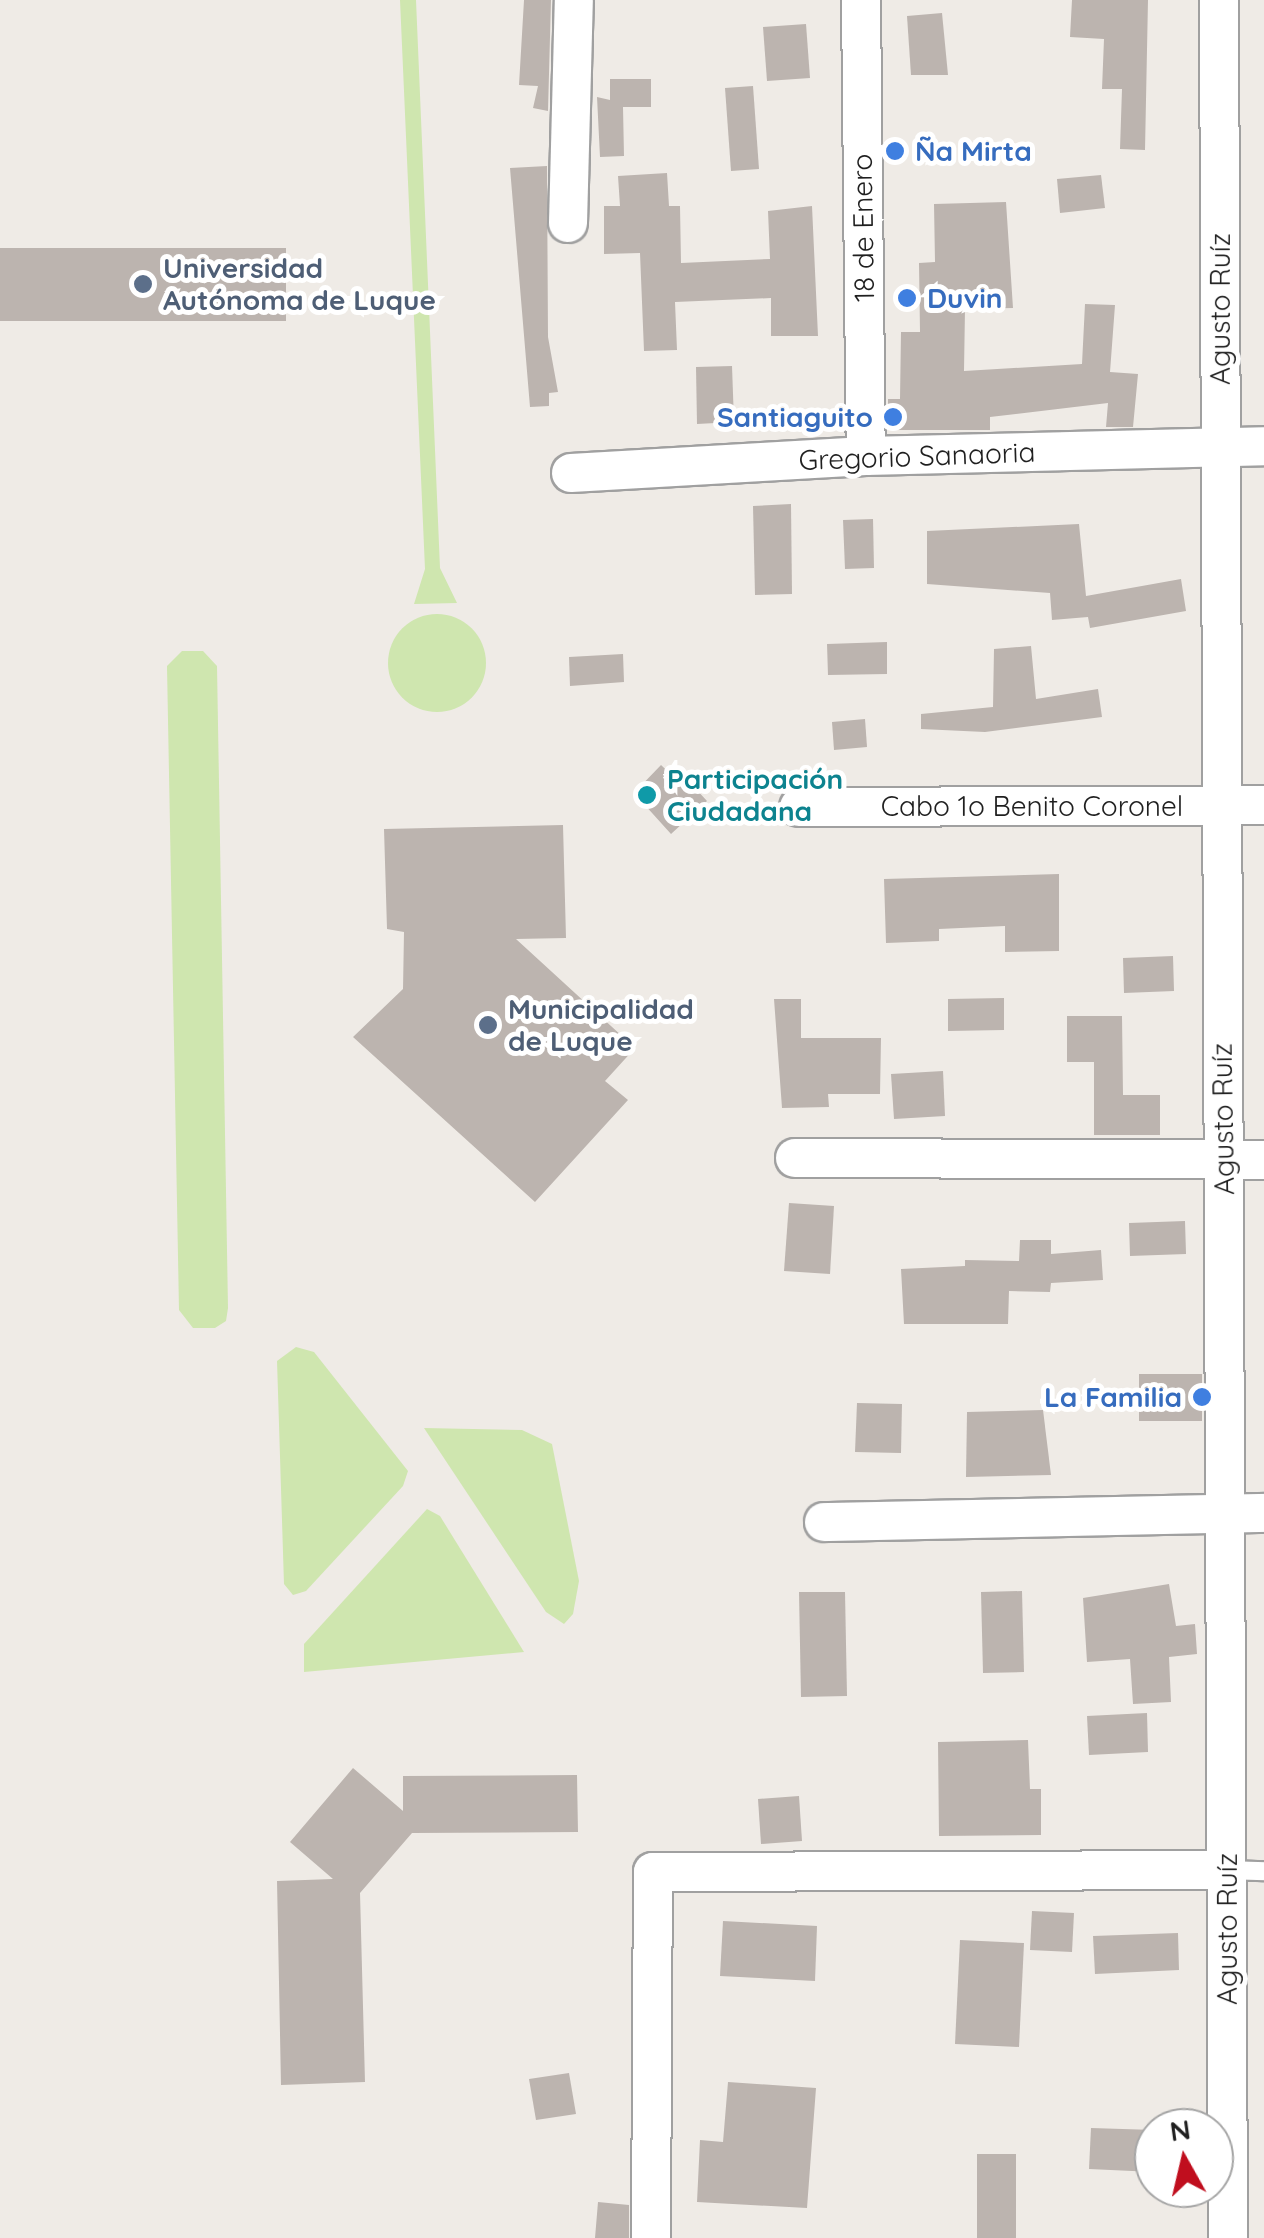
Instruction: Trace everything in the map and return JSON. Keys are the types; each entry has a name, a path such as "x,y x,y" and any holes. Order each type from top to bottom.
{"street":[{"path":"568,223 574,0"},
{"name":"18 de Enero","path":"861,0 866,456"},
{"name":"Agusto Ruíz","path":"1219,0 1225,1514 1245,1871 1228,2238"},
{"name":"Gregorio Sanaoria","path":"571,472 866,456 1264,446"},
{"name":"Cabo 1o Benito Coronel","path":"799,808 1264,805"},
{"path":"795,1158 1264,1160"},
{"path":"824,1522 1264,1513"},
{"path":"651,2238 652,1872 1245,1871"}],"green space":[{"path":"400,0 416,0 440,568 457,603 414,604 425,569"},
{"path":"437,614 456,617 472,628 483,644 483,682 472,698 456,709 437,712 418,709 402,698 391,682 388,663 391,644 402,628 418,617"},
{"path":"182,651 203,651 217,666 228,1308 226,1321 215,1328 193,1328 179,1310 167,666"},
{"path":"296,1347 314,1352 408,1471 403,1486 306,1591 293,1595 284,1584 277,1361"},
{"path":"424,1428 522,1430 552,1444 579,1581 573,1614 564,1624 546,1612"},
{"path":"427,1509 440,1516 524,1652 304,1672 304,1644"}],"building":[{"path":"524,0 551,0 548,111 533,108 538,86 519,85"},
{"path":"1072,0 1148,0 1145,150 1120,149 1122,89 1102,89 1104,39 1070,37"},
{"path":"942,13 948,75 911,75 907,16"},
{"path":"806,24 810,78 767,81 763,27"},
{"path":"610,79 651,79 651,107 623,107 624,156 600,157 597,97 610,100"},
{"path":"753,86 759,169 731,171 725,88"},
{"path":"547,166 548,337 558,392 549,393 549,406 530,407 510,168"},
{"path":"667,173 669,206 680,206 681,263 770,259 768,211 812,206 818,336 771,336 771,298 675,302 677,350 644,351 640,253 604,254 604,206 620,206 618,176"},
{"path":"1101,175 1105,208 1060,213 1057,179"},
{"path":"1006,202 1013,308 965,309 964,371 1082,364 1085,304 1115,305 1110,372 1138,374 1133,427 1106,427 1108,403 990,417 990,430 888,430 888,399 900,399 901,332 920,332 919,263 935,262 934,204"},
{"name":"Universidad Autónoma de Luque","path":"0,248 286,248 286,321 0,321"},
{"path":"732,366 734,422 697,424 696,367"},
{"path":"791,504 792,594 755,595 753,506"},
{"path":"873,519 874,568 845,569 843,520"},
{"path":"1079,524 1086,596 1181,579 1186,611 1090,628 1088,617 1052,620 1050,593 927,584 927,531"},
{"path":"887,642 887,674 828,675 827,644"},
{"path":"1031,646 1036,699 1098,689 1102,717 985,732 921,729 921,714 993,707 994,649"},
{"path":"623,654 624,682 570,686 569,657"},
{"path":"865,719 867,747 834,750 832,722"},
{"path":"661,765 678,781 684,776 707,801 671,834 634,793"},
{"name":"Municipalidad de Luque","path":"563,825 566,938 516,939 635,1048 605,1081 628,1100 535,1202 353,1037 403,989 404,932 387,929 384,829"},
{"path":"1059,874 1059,951 1005,952 1005,926 939,929 939,941 886,943 884,879"},
{"path":"1173,956 1174,991 1124,993 1123,958"},
{"path":"1004,998 1004,1030 948,1031 948,999"},
{"path":"774,999 801,999 801,1038 881,1038 880,1094 828,1094 829,1107 782,1108"},
{"path":"1067,1016 1122,1016 1123,1095 1160,1095 1160,1135 1094,1135 1094,1062 1067,1062"},
{"path":"943,1071 945,1116 894,1119 891,1074"},
{"path":"789,1203 834,1206 830,1274 784,1271"},
{"path":"1185,1221 1186,1254 1130,1256 1129,1223"},
{"path":"1020,1240 1051,1240 1051,1254 1101,1250 1103,1280 1051,1283 1050,1292 1009,1291 1008,1324 904,1324 901,1269 965,1266 965,1260 1019,1261"},
{"path":"1139,1374 1202,1374 1202,1421 1139,1421"},
{"path":"857,1403 902,1404 901,1453 855,1452"},
{"path":"1043,1410 1051,1475 966,1477 967,1412"},
{"path":"1169,1584 1176,1626 1195,1624 1197,1654 1169,1657 1171,1702 1133,1704 1130,1659 1087,1662 1083,1598"},
{"path":"1022,1591 1024,1672 983,1673 981,1592"},
{"path":"799,1592 845,1592 847,1696 801,1697"},
{"path":"1147,1713 1148,1752 1089,1755 1087,1716"},
{"path":"1028,1740 1030,1789 1041,1789 1041,1835 939,1836 938,1742"},
{"path":"353,1768 403,1811 403,1776 577,1775 578,1832 412,1833 360,1893 365,2082 281,2085 277,1881 333,1879 290,1842"},
{"path":"799,1796 802,1841 761,1844 758,1799"},
{"path":"1032,1911 1074,1913 1072,1952 1030,1950"},
{"path":"723,1921 817,1926 815,1981 720,1976"},
{"path":"1178,1933 1179,1970 1095,1974 1093,1936"},
{"path":"960,1940 1024,1943 1019,2047 955,2044"},
{"path":"569,2073 576,2114 536,2120 529,2079"},
{"path":"728,2082 816,2088 807,2208 697,2202 700,2140 723,2142"},
{"path":"1091,2128 1134,2129 1134,2171 1089,2169"},
{"path":"977,2154 1016,2154 1016,2238 977,2238"},
{"path":"598,2202 629,2205 629,2238 595,2238"}],"place":[{"name":"Ña Mirta","path":"895,151"},
{"name":"Universidad Autónoma de Luque","path":"143,284"},
{"name":"Duvin","path":"907,298"},
{"name":"Santiaguito","path":"893,417"},
{"name":"Participación Ciudadana","path":"647,795"},
{"name":"Municipalidad de Luque","path":"488,1025"},
{"name":"La Familia","path":"1202,1397"}]}
